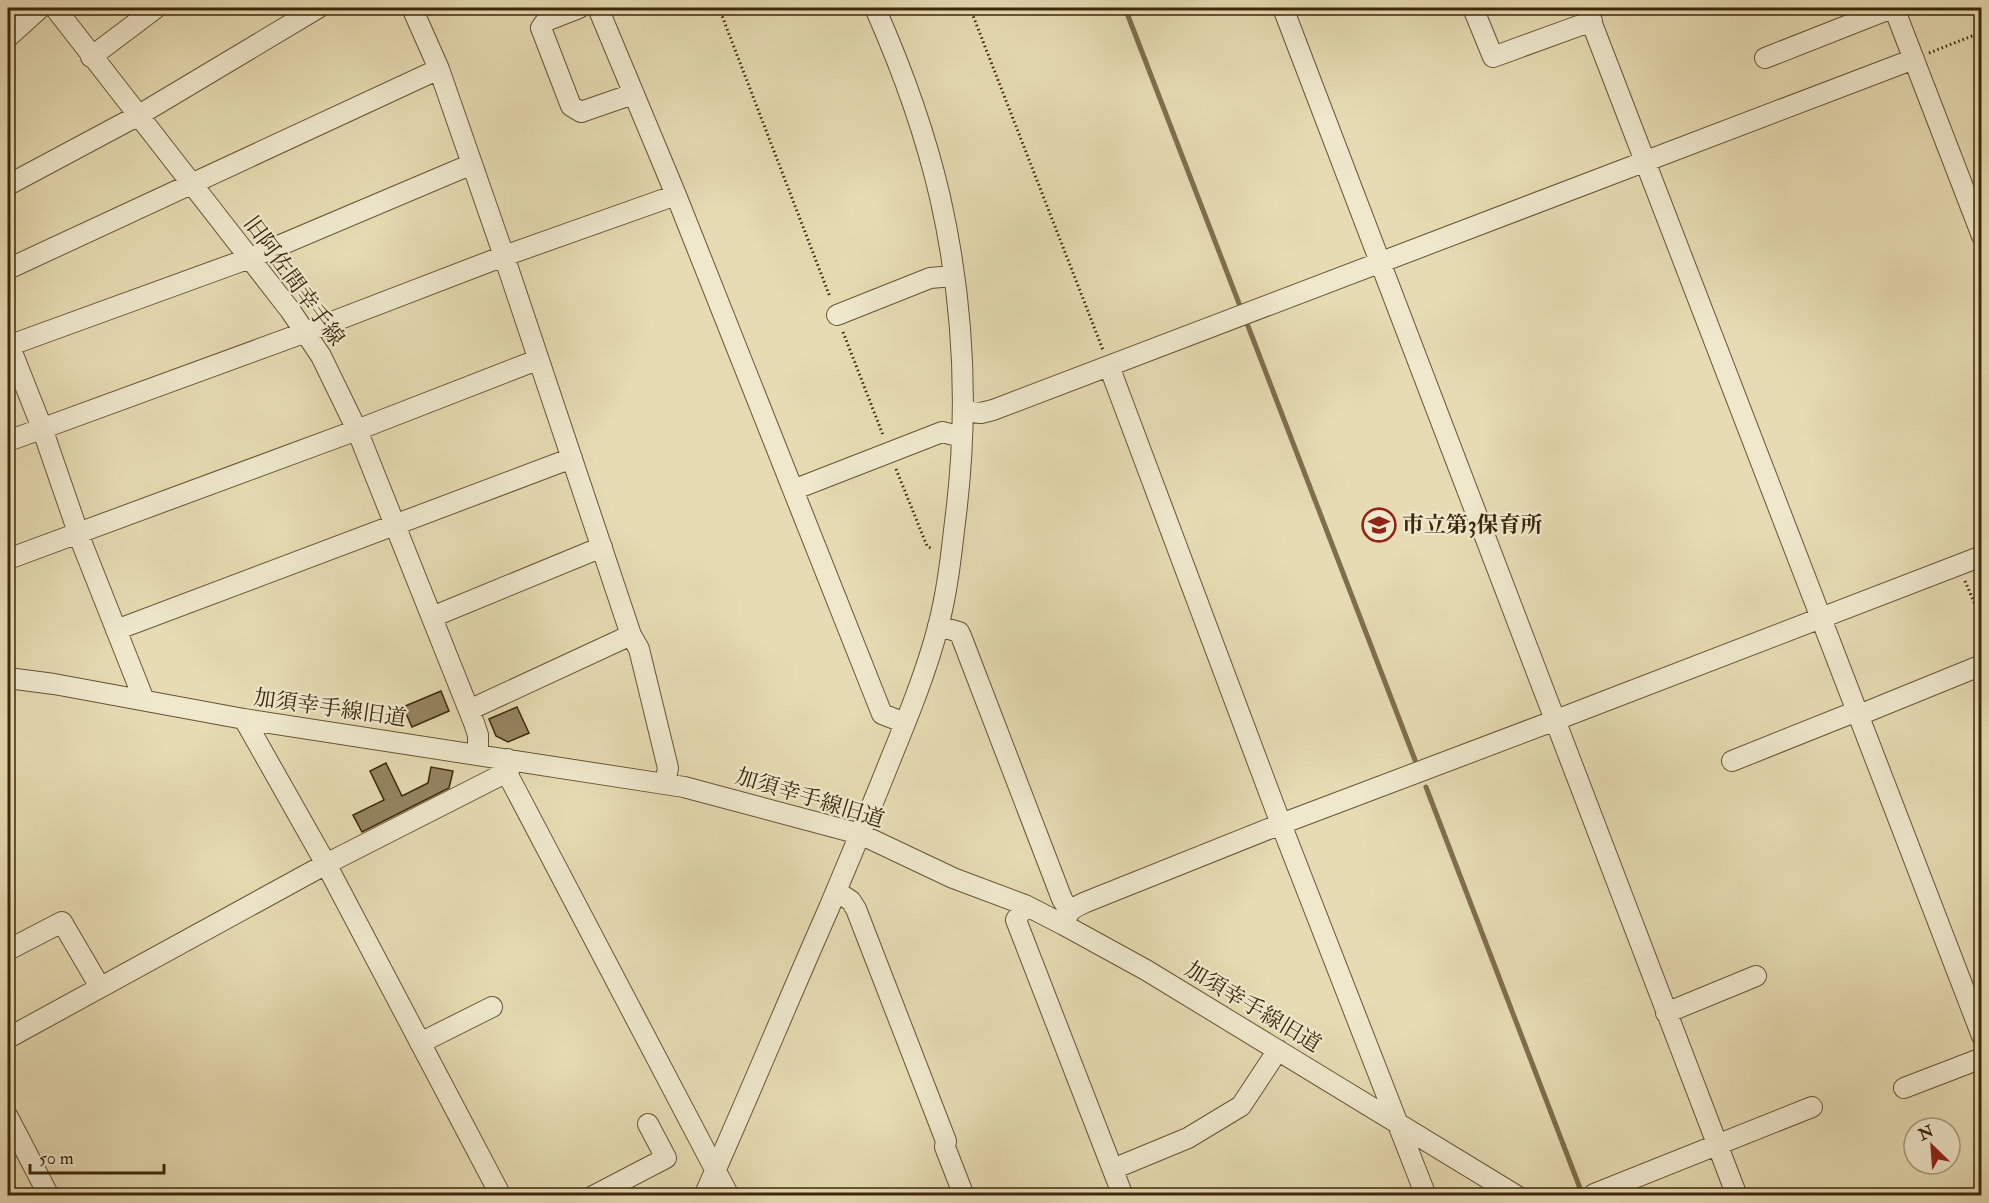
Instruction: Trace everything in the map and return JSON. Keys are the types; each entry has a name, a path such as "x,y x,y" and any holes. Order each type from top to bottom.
{"street":[{"path":"8,37 40,8"},
{"name":"旧阿佐間幸手線","path":"55,8 306,332 338,388 357,429 469,710 478,735 478,754"},
{"path":"92,57 156,8"},
{"path":"8,185 139,115 318,8"},
{"path":"412,8 439,69 631,635 639,649 668,768 665,783"},
{"path":"579,8 546,21 541,28 572,106 581,112 633,93"},
{"path":"598,8 676,195 882,714 905,723"},
{"path":"704,1196 836,891 905,723 938,626 951,556 960,484 964,411 960,337 953,276 940,197 922,134 904,76 875,8"},
{"path":"1283,8 1737,1196"},
{"path":"1473,8 1493,57 1589,14 1982,1035"},
{"path":"1765,58 1893,8 1982,236"},
{"path":"964,411 981,413 993,410 1914,59"},
{"path":"8,269 439,69"},
{"path":"144,700 8,344 250,258 472,164"},
{"path":"8,441 306,332 504,256 676,195"},
{"path":"837,315 930,278 953,276"},
{"path":"8,559 537,360"},
{"path":"1109,366 1281,824 1426,1196"},
{"path":"793,490 942,432 962,437"},
{"path":"117,630 572,458"},
{"path":"432,617 602,547"},
{"path":"1067,918 1073,908 1086,902 1281,824 1982,556"},
{"path":"938,626 959,632 961,636 1062,899 1067,918"},
{"path":"469,710 631,635"},
{"path":"1732,761 1977,667"},
{"name":"加須幸手線旧道","path":"8,678 54,684 244,719 478,754 508,765 665,783 860,834 953,878 1067,918 1146,970 1517,1196"},
{"path":"244,719 326,864 501,1196"},
{"path":"8,1038 508,765 729,1196"},
{"path":"836,891 851,901 856,909 946,1141 945,1147 964,1196"},
{"path":"1025,905 1016,920 1123,1196"},
{"path":"8,950 62,922 100,987"},
{"path":"1666,1012 1756,976"},
{"path":"420,1043 492,1007"},
{"path":"1113,1169 1188,1138 1241,1106 1278,1050"},
{"path":"1904,1088 1982,1058"},
{"path":"1594,1194 1812,1107"},
{"path":"8,1117 49,1196"},
{"path":"593,1196 618,1189 666,1158 648,1124"}],"path":[{"path":"719,8 927,546 951,556"},
{"path":"970,8 1109,366"},
{"path":"1914,59 1982,32"},
{"path":"1958,564 1982,621"}],"building":[{"path":"441,691 449,711 412,727 403,707"},
{"path":"517,707 529,733 508,742 496,736 489,719"},
{"path":"386,763 402,796 428,783 431,767 453,771 449,788 362,832 353,815 384,800 370,771"}],"waterway":[{"path":"1125,8 1240,306"},
{"path":"1248,326 1415,760"},
{"path":"1426,787 1583,1196"}],"place":[{"name":"市立第3保育所","path":"1379,525"}]}
